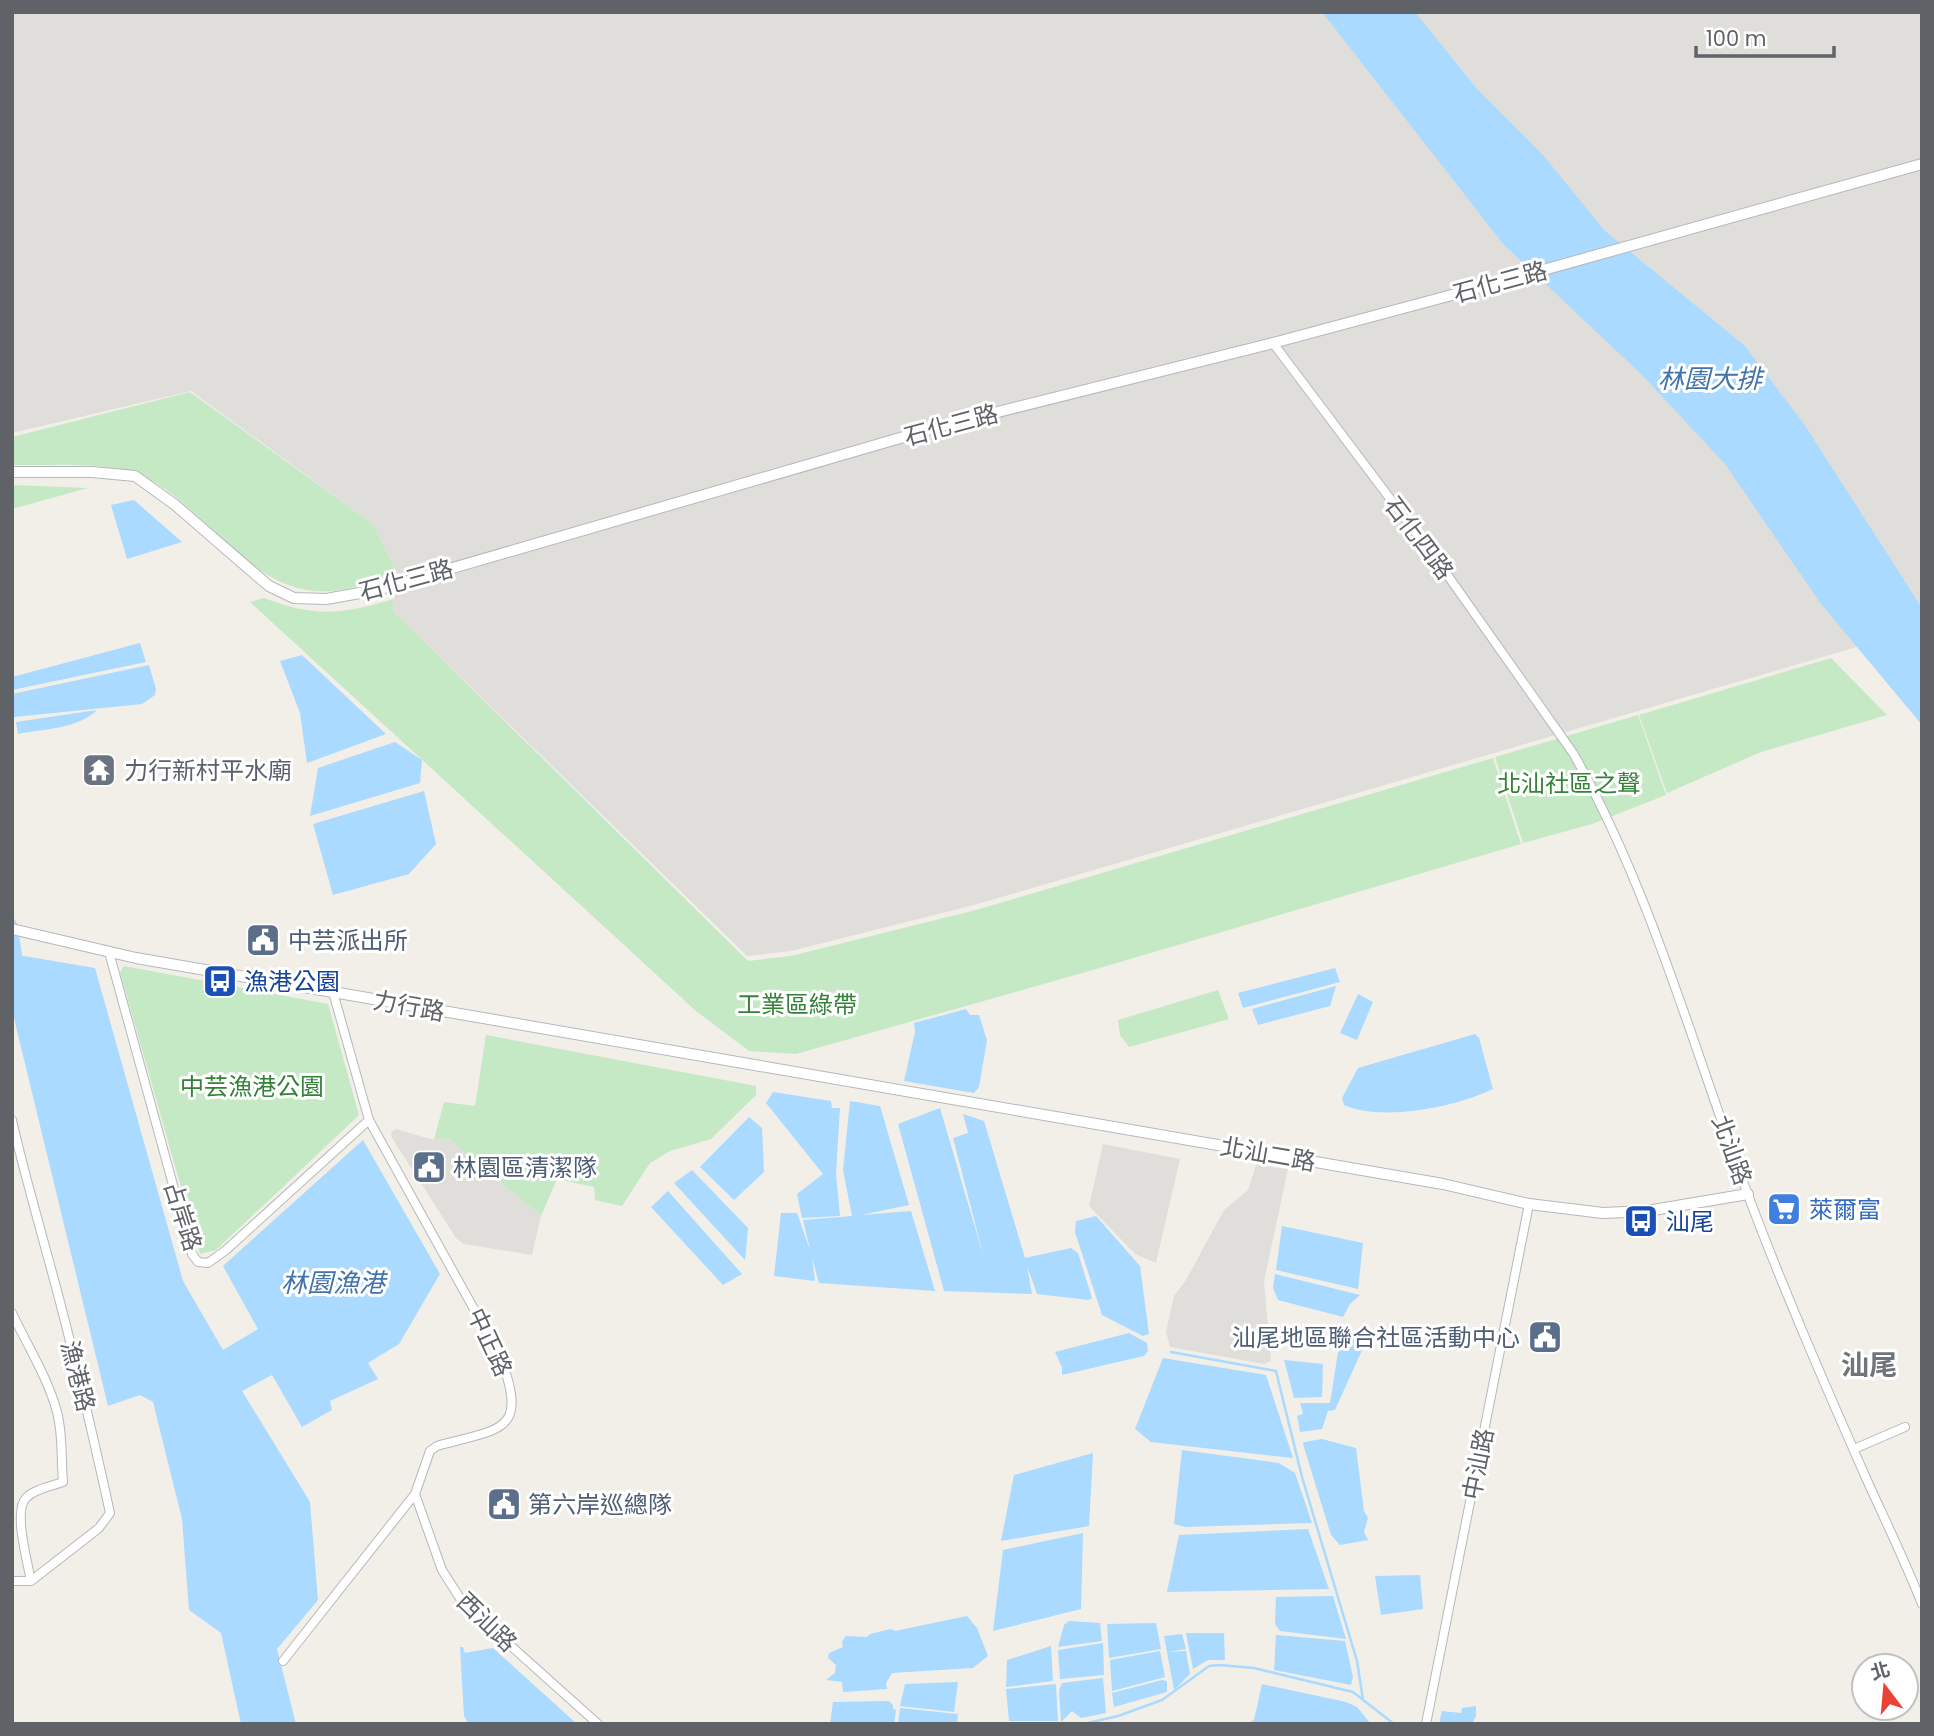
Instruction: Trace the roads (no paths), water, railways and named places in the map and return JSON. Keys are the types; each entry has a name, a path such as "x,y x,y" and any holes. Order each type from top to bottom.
{"street":[{"name":"石化三路","path":"12,472 92,472 135,477 174,504 269,586 294,598 326,599 377,590 939,427 1273,343 1922,164"},
{"name":"石化四路","path":"1273,343 1438,562 1560,735"},
{"name":"北汕路","path":"1560,735 1590,782 1614,834 1659,947 1748,1194 1799,1322 1922,1604"},
{"name":"力行路","path":"12,929 109,952 787,1071"},
{"name":"占岸路","path":"109,952 192,1254 198,1262 208,1263 226,1250 369,1120"},
{"name":"中正路","path":"283,1661 415,1494 429,1451 437,1446 495,1430 506,1424 512,1410 512,1393 500,1356 369,1120 333,992"},
{"name":"北汕二路","path":"787,1071 1443,1184 1530,1204 1625,1214 1748,1194"},
{"name":"漁港路","path":"12,1119 90,1423 110,1513 99,1528 32,1581"},
{"name":"中汕路","path":"1426,1724 1530,1204"},
{"path":"12,1313 52,1395 58,1414 62,1482 31,1494 24,1500 22,1533 32,1581 12,1581"},
{"path":"1854,1449 1905,1427"},
{"name":"西汕路","path":"415,1494 442,1570 463,1603 598,1724"}],"water":[{"name":"林園大排","path":"1322,12 1415,12 1477,89 1543,155 1605,231 1745,346 1804,424 1922,608 1922,725 1821,604 1725,464 1642,375 1504,245"},
{"path":"134,500 182,542 127,559 111,505"},
{"path":"140,643 146,662 12,690 12,677"},
{"path":"302,655 386,734 307,763 300,713 280,661"},
{"path":"149,665 156,689 155,695 142,704 14,717 12,694"},
{"path":"97,710 70,725 18,734 16,722"},
{"path":"395,742 422,760 420,783 310,816 318,768"},
{"path":"424,791 436,844 409,874 333,895 313,824"},
{"name":"林園漁港","path":"12,954 95,968 183,1281 223,1350 258,1329 223,1266 363,1140 440,1274 399,1344 368,1363 378,1379 330,1401 332,1410 302,1427 272,1375 242,1391 310,1502 318,1600 277,1649 296,1724 241,1724 221,1633 189,1610 182,1519 153,1402 140,1395 108,1406 12,1010"},
{"path":"1335,968 1340,982 1243,1008 1238,993"},
{"path":"1336,986 1330,1006 1258,1025 1252,1009"},
{"path":"1358,994 1373,1002 1357,1040 1340,1033"},
{"path":"966,1009 970,1015 979,1015 987,1040 979,1087 974,1093 904,1081 915,1032 914,1023"},
{"path":"1475,1034 1479,1038 1493,1089 1477,1096 1419,1110 1378,1112 1344,1105 1342,1098 1358,1068"},
{"path":"773,1092 831,1101 832,1108 840,1108 836,1174 840,1216 802,1218 797,1194 823,1174 766,1103"},
{"path":"850,1101 880,1106 909,1205 861,1215 911,1211 935,1291 819,1283 812,1258 815,1281 774,1276 781,1213 797,1213 810,1250 803,1220 852,1216 843,1170"},
{"path":"940,1108 984,1258 953,1138 968,1133 963,1114 984,1121 1025,1258 1071,1248 1078,1253 1092,1298 1089,1300 1037,1294 1027,1266 1032,1294 944,1291 898,1124"},
{"path":"749,1117 762,1128 764,1172 734,1200 700,1167"},
{"path":"692,1170 748,1228 745,1260 674,1183"},
{"path":"668,1191 742,1274 723,1285 651,1207"},
{"path":"1096,1216 1140,1266 1149,1334 1143,1336 1102,1315 1075,1232 1076,1221"},
{"path":"1282,1226 1363,1243 1358,1289 1276,1270"},
{"path":"1275,1274 1360,1295 1350,1304 1343,1317 1278,1300 1273,1288"},
{"path":"1342,1327 1367,1339 1335,1410 1328,1411 1322,1429 1300,1432 1297,1416 1303,1414 1300,1403 1330,1403"},
{"path":"1129,1333 1147,1343 1148,1351 1144,1356 1062,1375 1062,1367 1055,1352"},
{"path":"1163,1358 1266,1375 1293,1458 1151,1442 1135,1429"},
{"path":"1284,1360 1323,1364 1322,1397 1294,1398"},
{"path":"1322,1439 1356,1448 1364,1511 1368,1518 1364,1532 1368,1540 1340,1545 1331,1535 1303,1444"},
{"path":"1182,1450 1279,1463 1295,1473 1312,1523 1185,1527 1174,1524"},
{"path":"1093,1453 1089,1526 1001,1541 1014,1475"},
{"path":"1308,1529 1329,1589 1167,1592 1179,1535"},
{"path":"1083,1533 1081,1609 993,1631 1003,1550"},
{"path":"1420,1575 1423,1609 1381,1615 1375,1576"},
{"path":"1333,1596 1346,1639 1280,1631 1275,1624 1276,1597"},
{"path":"967,1616 977,1628 988,1656 973,1668 892,1673 886,1683 887,1689 843,1692 842,1682 826,1680 835,1673 836,1665 828,1658 829,1653 843,1647 842,1641 846,1636 867,1637 891,1629 895,1631"},
{"path":"1069,1621 1100,1623 1102,1641 1058,1647 1064,1625"},
{"path":"1156,1623 1161,1649 1109,1658 1107,1624"},
{"path":"1186,1633 1224,1633 1225,1660 1208,1660 1193,1669"},
{"path":"1182,1634 1186,1649 1168,1652 1186,1651 1190,1674 1174,1690 1164,1636"},
{"path":"1276,1635 1345,1641 1353,1677 1351,1685 1274,1670"},
{"path":"1103,1643 1104,1675 1060,1679 1058,1650"},
{"path":"1051,1646 1053,1681 1006,1687 1007,1660"},
{"path":"460,1647 463,1647 465,1653 493,1648 577,1724 468,1723 464,1716"},
{"path":"1160,1651 1165,1677 1112,1691 1110,1660"},
{"path":"1103,1678 1106,1713 1081,1718 1072,1711 1061,1722 1059,1690 1062,1683"},
{"path":"1167,1681 1167,1692 1114,1707 1112,1693"},
{"path":"958,1682 954,1712 900,1706 905,1684"},
{"path":"1056,1684 1058,1721 1009,1721 1006,1689"},
{"path":"1262,1684 1346,1702 1357,1707 1371,1724 1246,1724 1254,1720"},
{"path":"889,1701 896,1710 894,1724 830,1724 833,1702"},
{"path":"1476,1706 1476,1716 1472,1724 1439,1724 1442,1711 1461,1713 1462,1708"},
{"path":"900,1708 958,1714 957,1724 898,1724"}],"waterway":[{"path":"12,924 17,954"},
{"path":"1171,1352 1276,1371 1302,1477 1357,1661 1363,1700"},
{"path":"1083,1724 1118,1716 1162,1700 1209,1666 1219,1665 1254,1668 1353,1692 1394,1724"}],"place":[{"name":"力行新村平水廟","path":"99,770"},
{"name":"中芸派出所","path":"263,940"},
{"name":"漁港公園","path":"220,981"},
{"name":"林園區清潔隊","path":"429,1167"},
{"name":"萊爾富","path":"1784,1209"},
{"name":"汕尾","path":"1641,1221"},
{"name":"汕尾地區聯合社區活動中心","path":"1545,1337"},
{"name":"第六岸巡總隊","path":"504,1504"}],"district":[{"name":"汕尾","path":"1869,1365"}],"park label":[{"name":"北汕社區之聲","path":"1569,783"},
{"name":"工業區綠帶","path":"797,1004"},
{"name":"中芸漁港公園","path":"252,1086"}]}
